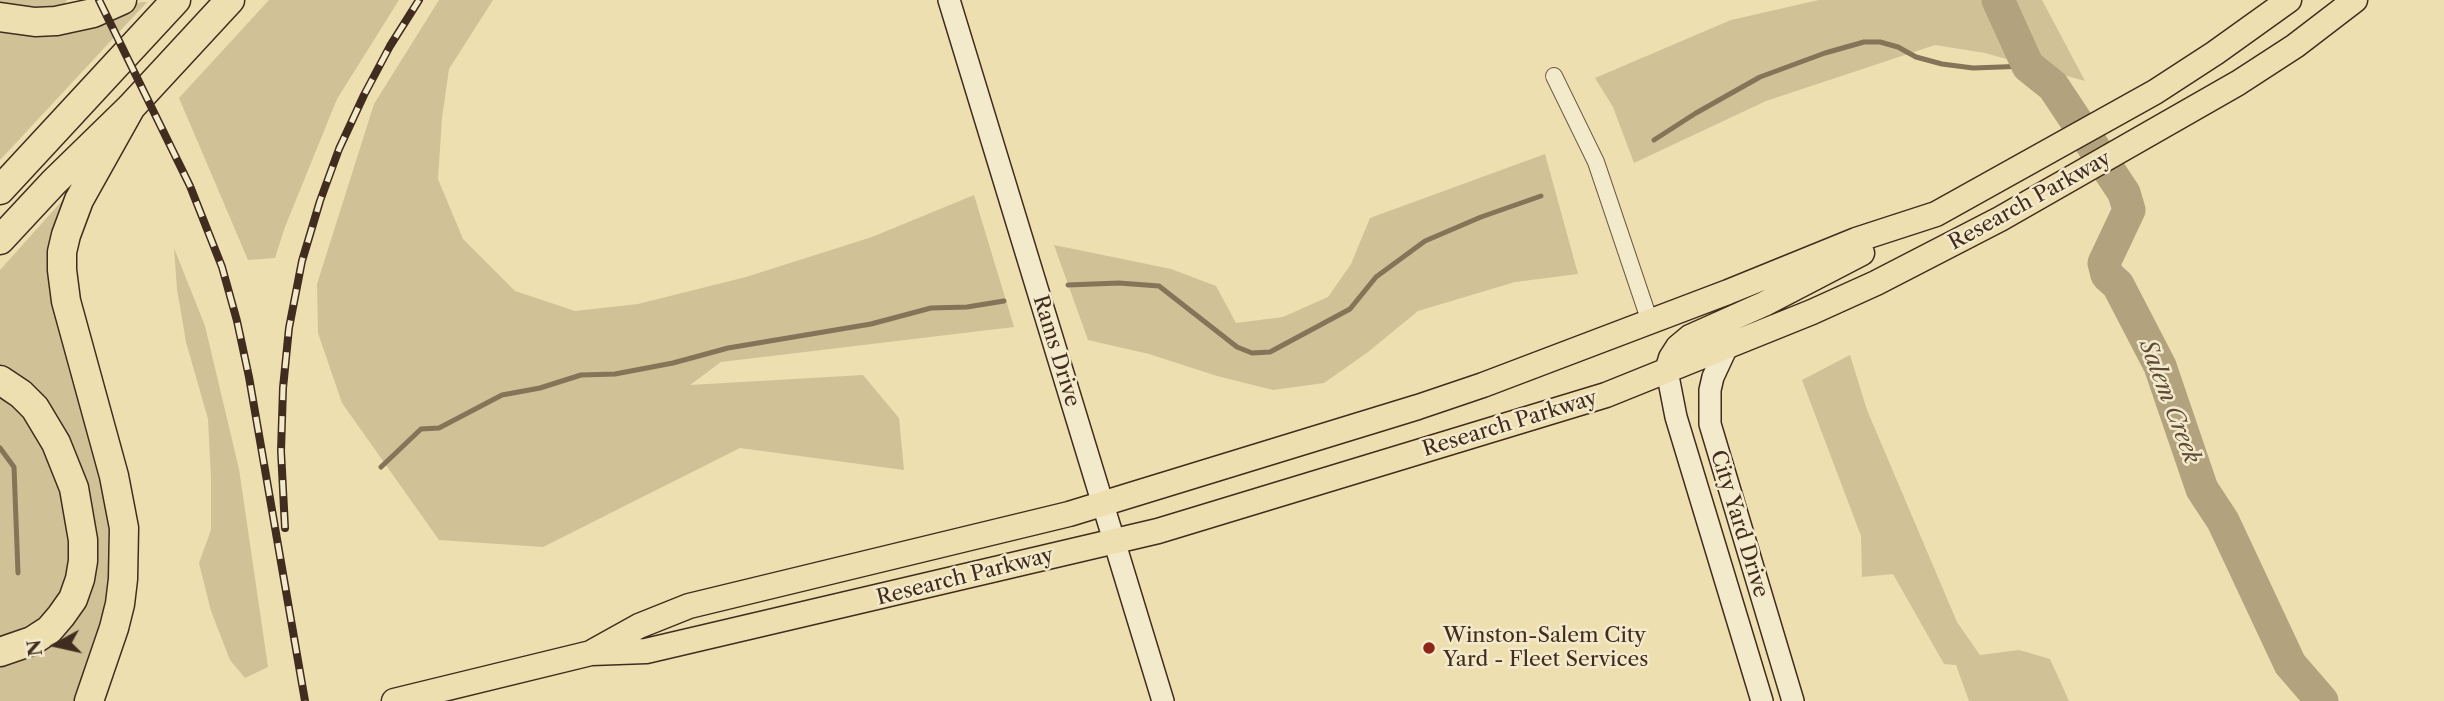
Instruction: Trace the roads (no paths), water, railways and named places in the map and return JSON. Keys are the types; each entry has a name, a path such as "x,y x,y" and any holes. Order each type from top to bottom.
{"highway":[{"path":"0,17 35,22 55,21 93,13 122,0"},
{"path":"0,190 176,0"},
{"path":"0,240 54,182 131,107 230,0"},
{"path":"89,701 120,604 124,527 114,477 66,301 62,252 65,235 79,200 131,107"},
{"path":"0,380 21,394 35,408 56,443 74,488 83,540 80,579 73,599 61,617 49,630 32,641 0,652"}],"main road":[{"name":"Rams Drive","path":"949,0 1163,701"},
{"name":"Research Parkway","path":"591,653 639,626 699,603 1069,514 1418,407 1650,322 1856,240 1936,214 2155,92 2289,0"},
{"name":"Research Parkway","path":"394,701 591,653 646,652 1158,531 1580,404 1727,347 1876,283 2037,198 2172,122 2295,46 2355,0"},
{"path":"1667,371 1671,358 1690,337 1800,286 1936,214"},
{"name":"City Yard Drive","path":"1727,347 1718,364 1710,390 1710,425 1793,701"},
{"name":"City Yard Drive","path":"1667,371 1676,417 1762,701"}],"street":[{"path":"1554,76 1596,162 1650,322"}],"waterway":[{"name":"Salem Creek","path":"1998,0 2028,66 2053,86 2124,193 2129,210 2104,263 2107,275 2118,285 2160,366 2202,489 2223,521 2290,664 2322,701"},
{"path":"1654,140 1760,77 1864,42 1880,42 1898,47 1916,57 1942,64 1973,68 2028,66"},
{"path":"1068,285 1119,283 1159,286 1237,347 1252,353 1270,352 1350,309 1376,277 1425,241 1481,217 1541,196"},
{"path":"381,467 421,429 439,428 502,395 540,388 581,375 615,374 673,363 728,348 871,324 931,308 967,307 1004,301"},
{"path":"0,448 14,467 18,573"}],"railway":[{"path":"99,0 190,186 222,267 249,377 305,701"},
{"path":"285,528 281,451 283,388 289,328 302,261 339,149 390,46 419,0"}],"place":[{"name":"Winston-Salem City Yard - Fleet Services","path":"1429,648"}]}
